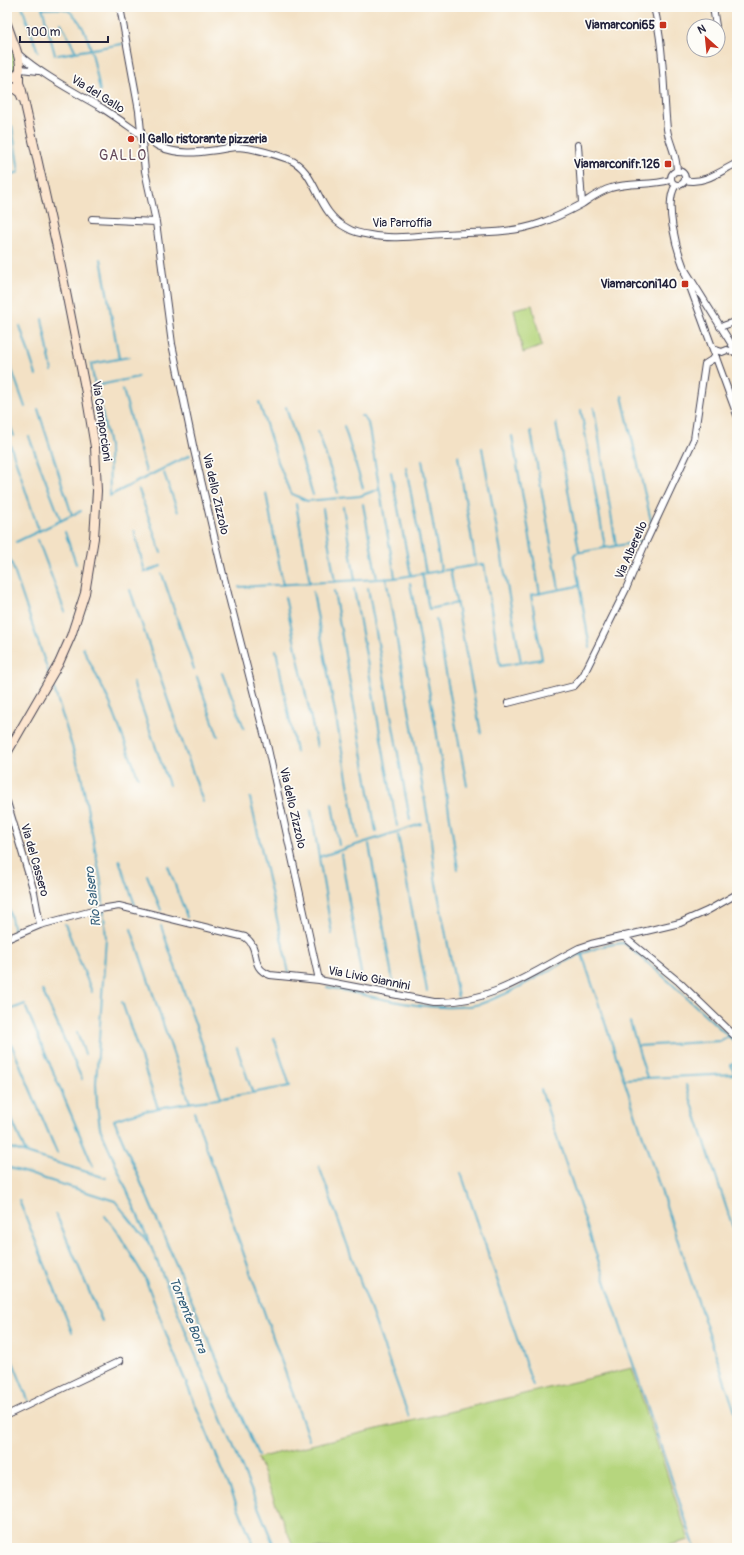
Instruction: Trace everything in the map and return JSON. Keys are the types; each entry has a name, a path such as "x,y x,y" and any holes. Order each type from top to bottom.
{"main road":[{"name":"Via Camporcioni","path":"7,24 10,39 21,65 19,84 25,104 58,252 95,447 97,491 93,546 85,593 71,636 59,663 7,753"},
{"path":"20,71 7,82 20,93 25,104"}],"street":[{"name":"Via dello Zizzolo","path":"120,7 139,111 145,171 156,222 172,344 194,450 223,574 268,749 320,980"},
{"path":"654,7 661,42 668,134 676,155 677,171"},
{"path":"712,7 714,18"},
{"name":"Via del Gallo","path":"17,53 42,72 110,113 141,135"},
{"name":"Via del Gallo","path":"20,71 32,70 42,72"},
{"name":"Via Parroffia","path":"141,135 158,146 177,152 191,153 238,147 289,160 299,166 306,173 324,208 338,223 348,229 370,236 397,237 518,229 542,223 600,193 618,186 661,183 670,180"},
{"path":"578,145 582,203"},
{"path":"685,180 690,182 702,181 737,163"},
{"path":"677,171 684,174 685,180 682,184 676,185 670,180 672,173 677,171"},
{"path":"676,185 672,192 672,222 676,247 684,268 737,353"},
{"path":"92,219 156,222"},
{"path":"684,268 685,275 737,415"},
{"path":"704,324 706,318 710,316 717,321"},
{"path":"720,327 737,321"},
{"path":"717,359 730,342"},
{"path":"713,349 737,353"},
{"name":"Via Alberello","path":"508,703 574,686 583,676 626,589 644,546 694,439 705,364 717,359"},
{"name":"Via del Cassero","path":"7,802 34,892 40,924"},
{"name":"Via Livio Giannini","path":"7,939 40,924 100,909 119,906 244,937 252,943 258,968 262,972 274,976 320,980 434,1002 462,1001 492,994 506,988 579,948 590,944 680,923 737,894"},
{"path":"623,936 679,982 737,1038"},
{"path":"7,1415 120,1361"}],"green space":[{"path":"7,41 13,51 15,71 7,76"},
{"path":"532,305 542,346 523,353 514,309"},
{"path":"632,1368 689,1540 657,1548 294,1548 257,1458"}],"waterway":[{"path":"22,7 38,52"},
{"path":"42,7 55,55"},
{"path":"42,9 64,9 75,16 86,35 100,91"},
{"path":"61,23 76,52"},
{"path":"58,55 122,44"},
{"path":"7,126 12,126 19,172 7,176"},
{"path":"101,259 119,358"},
{"path":"42,319 52,371"},
{"path":"20,326 36,375"},
{"path":"7,356 25,407"},
{"path":"129,357 91,364 95,386 138,377"},
{"path":"123,390 146,472"},
{"path":"622,396 652,525"},
{"path":"99,398 109,446 110,494"},
{"path":"259,402 277,459 292,494 307,501 360,496 379,489"},
{"path":"286,407 313,495"},
{"path":"594,408 616,545"},
{"path":"38,409 72,515"},
{"path":"581,410 605,547"},
{"path":"361,416 363,416 368,423 395,577"},
{"path":"7,417 14,436"},
{"path":"556,423 579,551"},
{"path":"344,426 363,488"},
{"path":"318,431 338,493"},
{"path":"531,431 559,589"},
{"path":"512,436 540,594"},
{"path":"29,437 61,521"},
{"path":"10,444 39,531"},
{"path":"482,448 521,662"},
{"path":"109,496 190,455"},
{"path":"458,456 476,565"},
{"path":"422,460 441,570"},
{"path":"406,467 426,573"},
{"path":"391,472 411,575"},
{"path":"164,473 178,512"},
{"path":"139,490 161,553"},
{"path":"266,493 283,585"},
{"path":"296,504 310,583"},
{"path":"363,504 377,579"},
{"path":"343,507 355,580"},
{"path":"323,509 335,582"},
{"path":"16,542 81,511"},
{"path":"134,531 145,572 161,566"},
{"path":"65,532 76,564"},
{"path":"38,540 65,612"},
{"path":"590,648 574,555 576,553 644,541"},
{"name":"Rio Salsero","path":"7,550 49,674"},
{"path":"239,587 395,578 484,564 500,666 542,659 531,595 578,586"},
{"path":"450,569 481,733"},
{"path":"422,573 429,609 457,603"},
{"path":"614,607 629,573"},
{"path":"162,574 194,669"},
{"path":"386,578 430,830 435,878 458,997"},
{"path":"410,583 436,729 458,869"},
{"path":"368,588 410,820"},
{"path":"354,589 397,826"},
{"path":"130,590 203,802"},
{"path":"334,591 376,832"},
{"path":"313,592 358,838"},
{"path":"285,597 317,747"},
{"path":"436,619 467,786"},
{"path":"83,648 110,703 138,777"},
{"path":"276,650 296,752"},
{"path":"223,673 244,728"},
{"path":"197,677 218,736"},
{"name":"Rio Salsero","path":"52,682 81,775 101,881 106,938 96,1083 100,1128 150,1244"},
{"path":"133,682 169,785"},
{"path":"250,798 289,973"},
{"path":"332,804 339,845"},
{"path":"311,810 332,934"},
{"path":"319,857 421,824"},
{"path":"398,835 427,991"},
{"path":"369,844 393,982"},
{"path":"341,854 362,979"},
{"path":"119,860 135,905"},
{"path":"168,866 187,917"},
{"path":"147,875 161,910"},
{"path":"7,901 14,931"},
{"path":"65,924 92,992"},
{"path":"161,926 221,1098"},
{"path":"131,929 190,1103"},
{"path":"327,987 423,1006 462,1007 480,1004 500,996 576,956 608,945 624,943 662,975 737,1044"},
{"path":"582,954 737,1418"},
{"path":"42,990 82,1079"},
{"path":"122,1002 158,1108"},
{"path":"7,1011 25,1004"},
{"path":"26,1008 93,1166"},
{"path":"630,1022 647,1078"},
{"path":"77,1033 85,1054"},
{"path":"7,1034 57,1153"},
{"path":"638,1046 720,1041 728,1036"},
{"path":"258,1455 114,1120 139,1112 290,1086 274,1038"},
{"path":"237,1048 252,1091"},
{"path":"737,1062 731,1065 737,1079"},
{"path":"624,1079 735,1074"},
{"path":"686,1085 737,1240"},
{"path":"541,1090 695,1548"},
{"path":"7,1108 26,1153"},
{"path":"194,1112 309,1440"},
{"path":"7,1147 106,1178"},
{"path":"319,1166 409,1417"},
{"name":"Torrente Borra","path":"7,1167 115,1201 147,1241"},
{"path":"461,1173 533,1386"},
{"path":"19,1200 72,1332"},
{"path":"56,1214 102,1321"},
{"path":"105,1216 117,1231 145,1278 170,1344 255,1548"},
{"name":"Torrente Borra","path":"150,1244 275,1548"},
{"path":"7,1347 29,1402"}],"place":[{"name":"Viamarconi65","path":"663,25"},
{"name":"Il Gallo ristorante pizzeria","path":"131,139"},
{"name":"Viamarconifr.126","path":"668,164"},
{"name":"Viamarconi140","path":"685,284"}],"district":[{"name":"GALLO","path":"123,155"}]}
